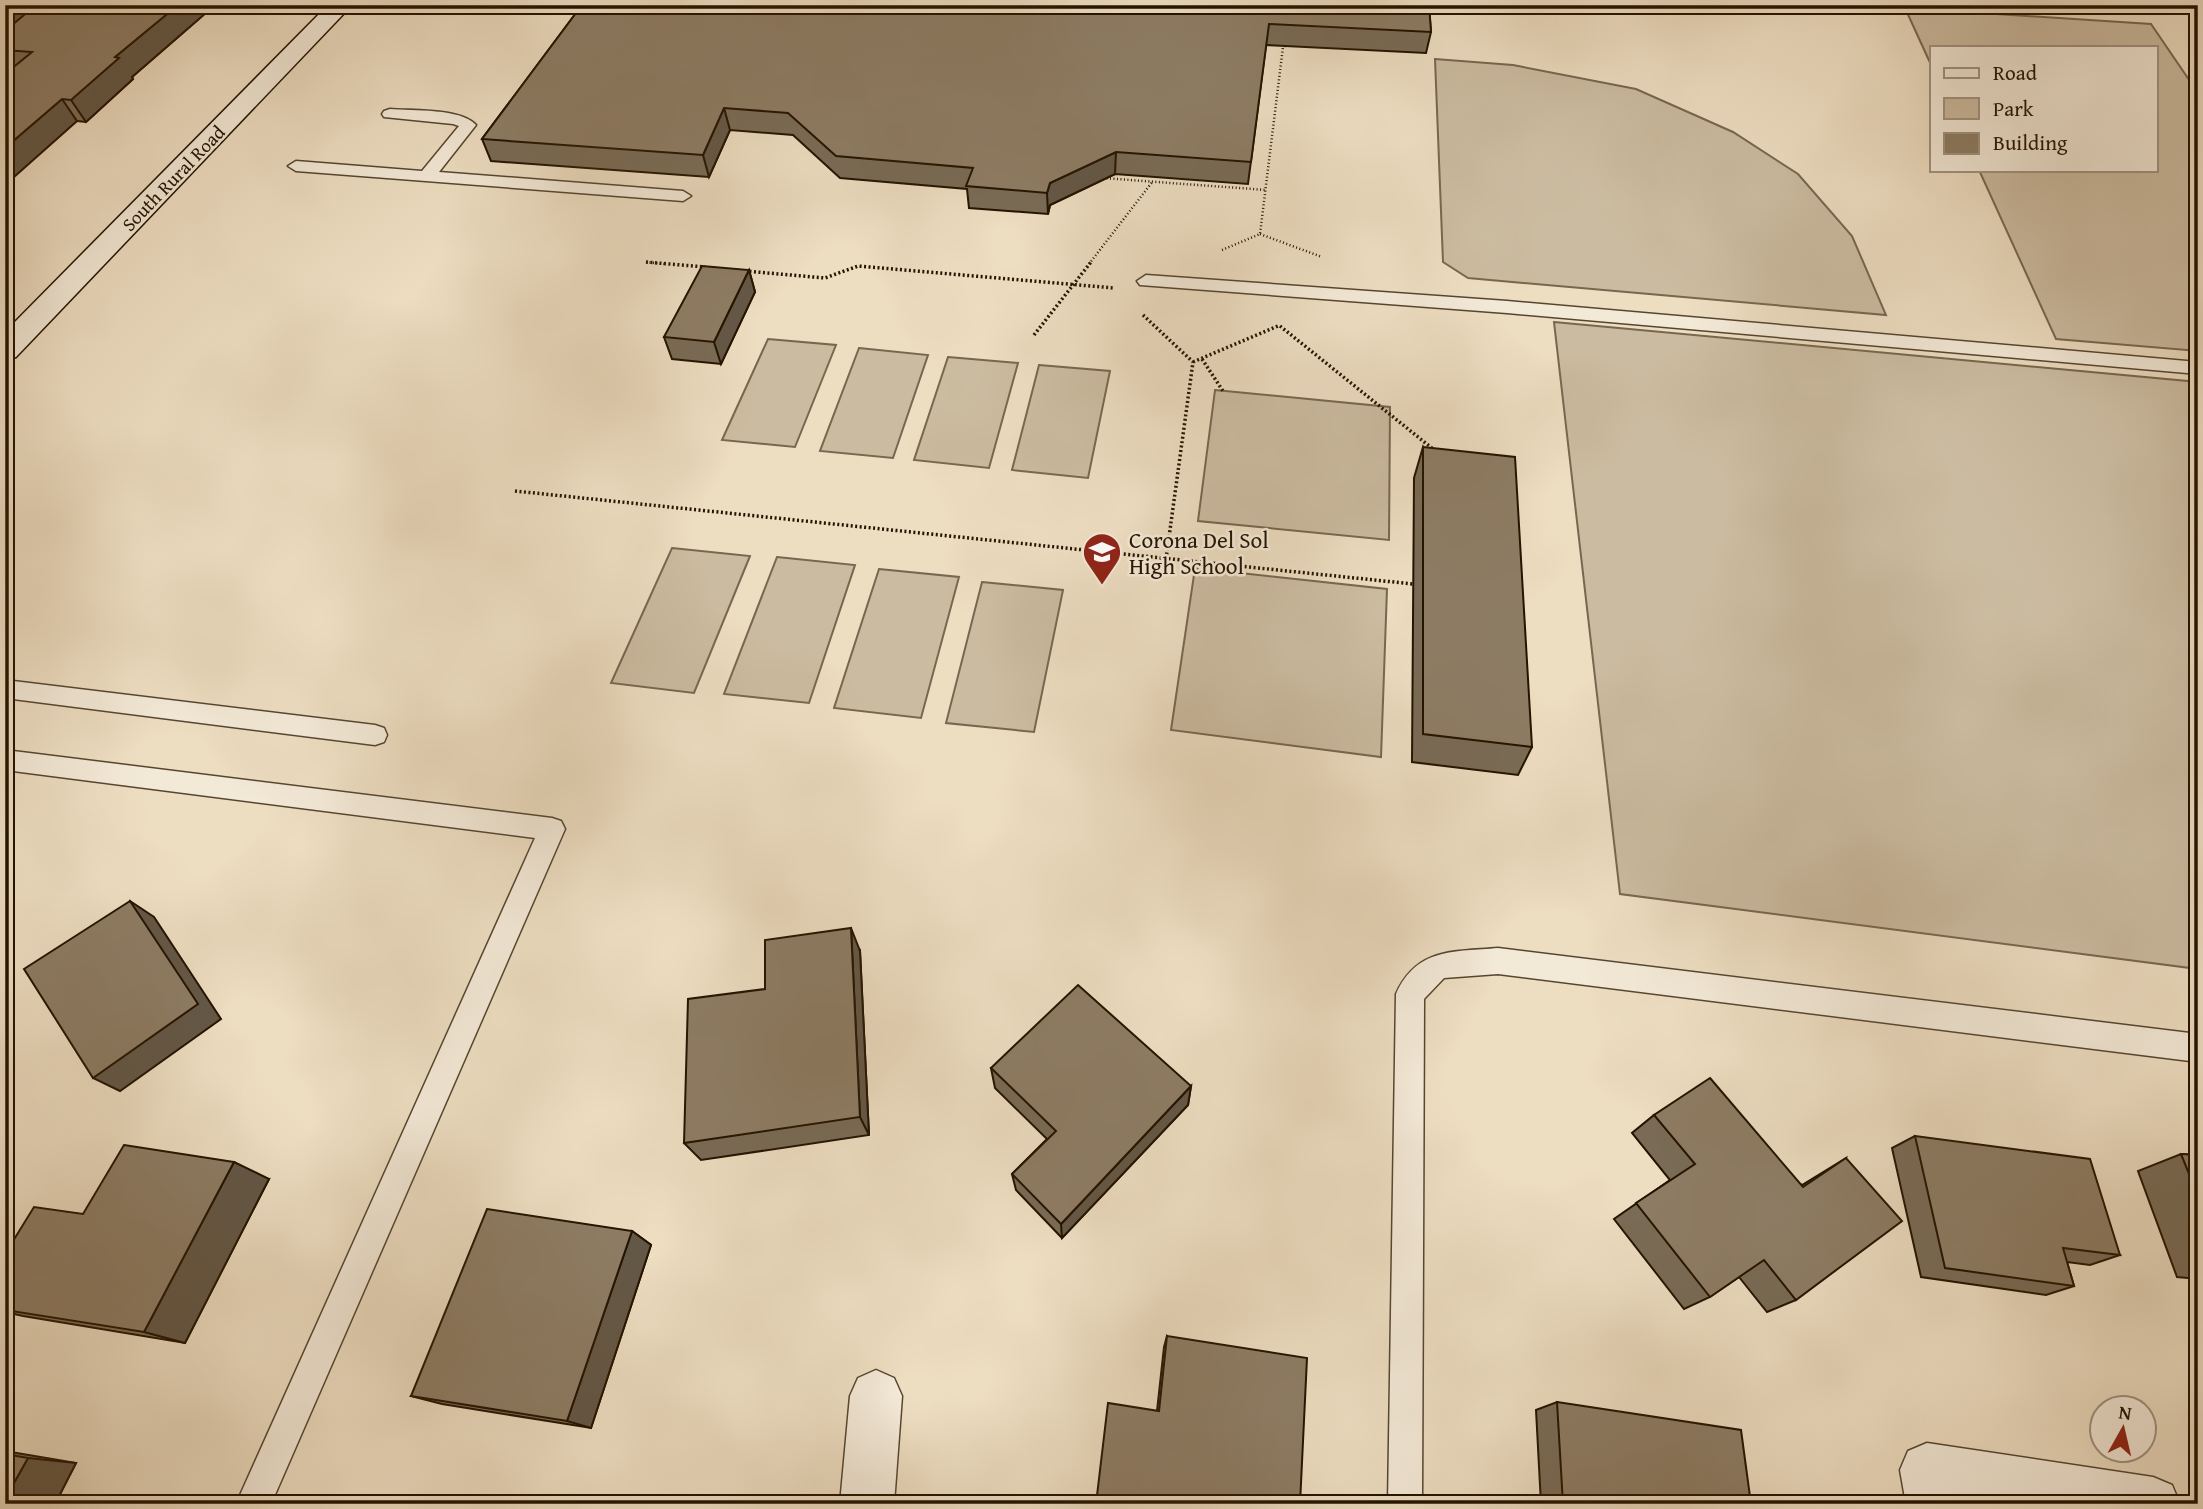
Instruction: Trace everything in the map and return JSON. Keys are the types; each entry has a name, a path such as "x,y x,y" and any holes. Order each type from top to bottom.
{"main road":[{"name":"South Rural Road","path":"5,351 341,5"},
{"path":"867,1504 876,1396"},
{"path":"1930,1487 2153,1504"}],"lane":[{"path":"390,114 457,119 468,125 427,176"},
{"path":"296,166 683,196"},
{"path":"1146,281 1349,295 2198,368"},
{"path":"5,689 375,735"},
{"path":"5,760 552,829 253,1504"},
{"path":"1405,1504 1410,994 1437,966 1498,961 2198,1048"}],"path":[{"path":"1222,250 1260,234 1283,47 1294,42"},
{"path":"1098,177 1266,190"},
{"path":"1034,335 1153,181"},
{"path":"646,262 715,268"},
{"path":"742,271 825,278 858,266 1141,291 1146,281"},
{"path":"1114,288 1193,362"},
{"path":"1193,362 1349,295"},
{"path":"1279,326 1433,449 1433,459"},
{"path":"1202,359 1223,391"},
{"path":"1166,559 1193,362"},
{"path":"514,491 1413,584"}],"green space":[{"path":"1905,8 2151,24 2198,93 2198,351 2056,339 1980,172 2158,172 2158,46 1930,46 1930,63"},
{"path":"1435,59 1513,65 1636,89 1733,132 1798,174 1852,236 1886,315 1468,278 1443,262"},
{"path":"1554,322 2198,382 2198,969 1620,894"},
{"path":"768,339 836,345 795,447 722,440"},
{"path":"859,348 928,355 893,458 820,451"},
{"path":"948,357 1018,363 989,468 914,460"},
{"path":"1039,365 1110,371 1088,478 1012,470"},
{"path":"1215,390 1390,407 1389,540 1198,521"},
{"path":"672,548 750,556 694,693 611,683"},
{"path":"777,557 855,565 809,703 724,694"},
{"path":"1195,568 1387,589 1381,757 1171,730"},
{"path":"879,569 959,577 921,718 834,708"},
{"path":"982,582 1063,590 1034,732 946,723"}],"building":[{"path":"36,5 178,5 115,57 119,58 71,100 62,99 5,148 5,74 32,52 5,50 5,31"},
{"path":"582,5 1429,5 1431,32 1269,24 1251,162 1116,152 1050,183 1047,193 966,186 973,168 836,156 788,113 724,108 703,155 482,139"},
{"path":"702,266 749,270 714,342 664,337"},
{"path":"1423,447 1515,457 1532,747 1423,734"},
{"path":"130,901 198,1004 93,1078 24,969"},
{"path":"851,928 860,1117 684,1143 688,999 765,989 765,940"},
{"path":"1078,985 1191,1086 1061,1224 1012,1174 1056,1131 991,1068"},
{"path":"1710,1078 1803,1187 1846,1158 1902,1221 1796,1300 1764,1260 1710,1297 1636,1203 1695,1164 1654,1115"},
{"path":"1915,1136 2090,1159 2120,1255 2063,1248 2074,1286 1945,1268"},
{"path":"124,1145 234,1162 144,1332 5,1310 5,1254 34,1207 83,1214"},
{"path":"2181,1154 2198,1155 2198,1196"},
{"path":"487,1209 632,1231 567,1421 411,1396"},
{"path":"1167,1336 1307,1358 1300,1504 1096,1504 1108,1403 1159,1411"},
{"path":"1557,1402 1741,1430 1751,1504 1563,1504"},
{"path":"5,1454 28,1458 5,1499"}],"place":[{"name":"Corona Del Sol High School","path":"1102,586"}]}
